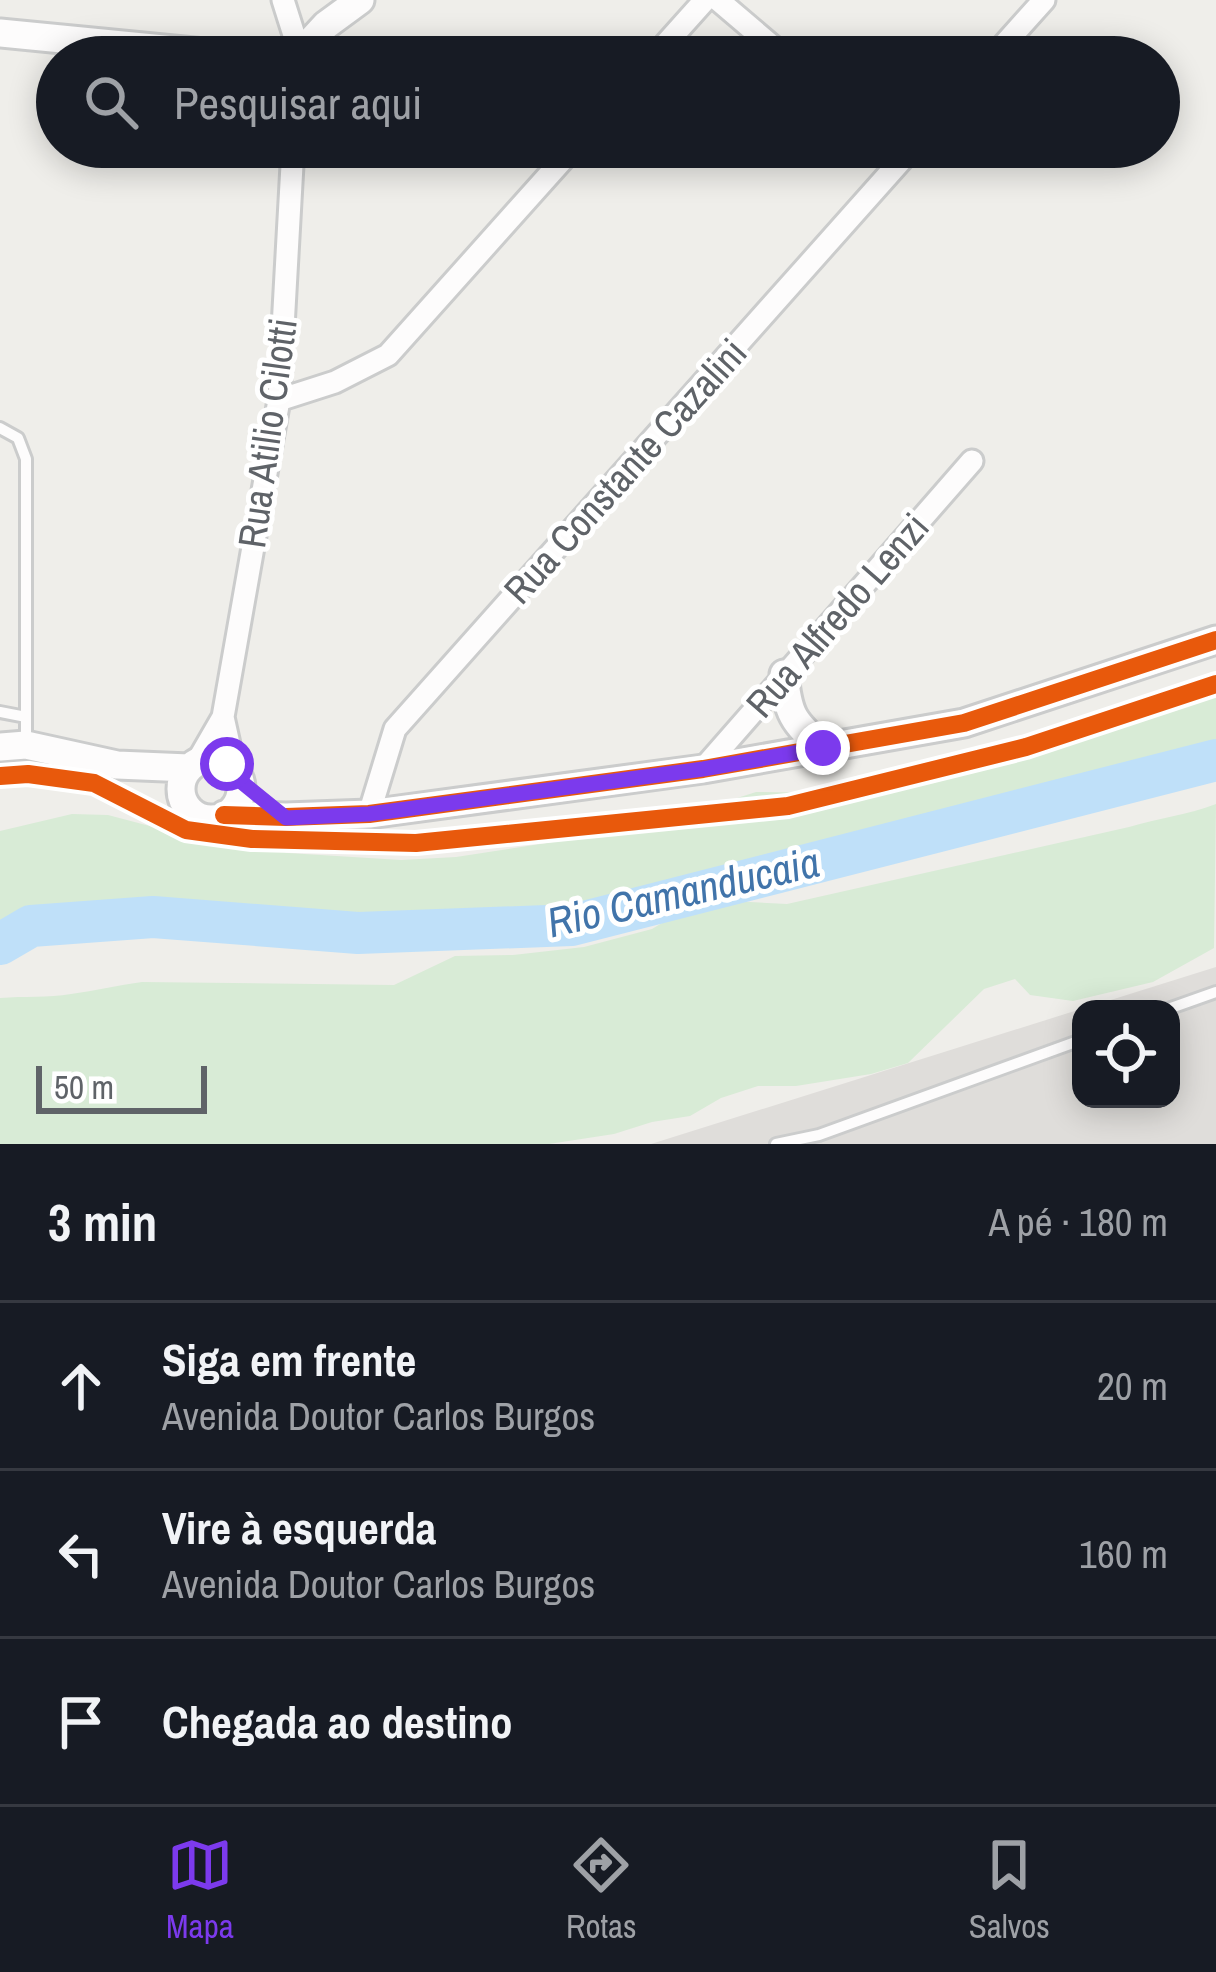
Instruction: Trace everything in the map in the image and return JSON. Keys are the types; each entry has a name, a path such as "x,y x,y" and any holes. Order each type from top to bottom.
{"street":[{"path":"283,0 295,36"},
{"path":"317,36 360,0"},
{"path":"673,36 705,0"},
{"path":"718,0 760,36"},
{"path":"1012,36 1044,0"},
{"path":"0,33 36,37"},
{"name":"Rua Atilio Cilotti","path":"193,765 223,717 279,400 292,168"},
{"path":"279,400 335,382 388,355 555,168"},
{"name":"Rua Constante Cazalini","path":"369,814 395,729 887,168"},
{"name":"Rua Alfredo Lenzi","path":"703,769 972,461"},
{"path":"17,736 117,765 204,818 369,814 703,769 964,723 1216,640"},
{"path":"784,674 787,703 798,726 823,748"},
{"name":"Rua Atilio Cilotti","path":"223,717 237,775"},
{"path":"117,765 193,765 218,760 286,818"},
{"path":"187,807 181,787 193,765"},
{"path":"224,815 238,800 237,775"}],"lane":[{"path":"0,428 18,438 26,459 17,736"},
{"path":"0,712 17,736"},
{"path":"1180,1005 1216,992"},
{"path":"776,1144 823,1139 1072,1043"}],"shaded area":[{"path":"1216,967 1216,1144 651,1144 1072,1012 1072,1108 1180,1108 1180,1000 1111,1000"}],"green space":[{"path":"1216,686 1216,770 1197,776 1127,778 1026,806 915,822 818,853 782,858 582,915 511,914 476,922 400,922 328,912 184,911 39,927 0,942 0,831 72,814 108,815 180,834 288,853 401,860 456,857 643,828 756,792 895,788"},
{"path":"1216,804 1214,948 1153,982 1077,1000 1030,995 1015,979 984,989 908,1063 871,1074 796,1086 758,1086 721,1098 690,1116 549,1144 0,1144 0,998 62,995 142,982 394,985 455,956 584,947 652,929 714,900 787,904"}],"waterway":[{"name":"Rio Camanducaia","path":"0,944 31,926 153,917 358,933 572,925 1216,760"}],"cycle path":[{"path":"224,815 369,814 703,769 964,723 1216,640"},
{"path":"0,776 28,774 94,783 186,830 252,839 416,843 788,806 1026,747 1216,684"}],"route":[{"path":"227,764 239,780 286,818 369,814 823,748"}]}
